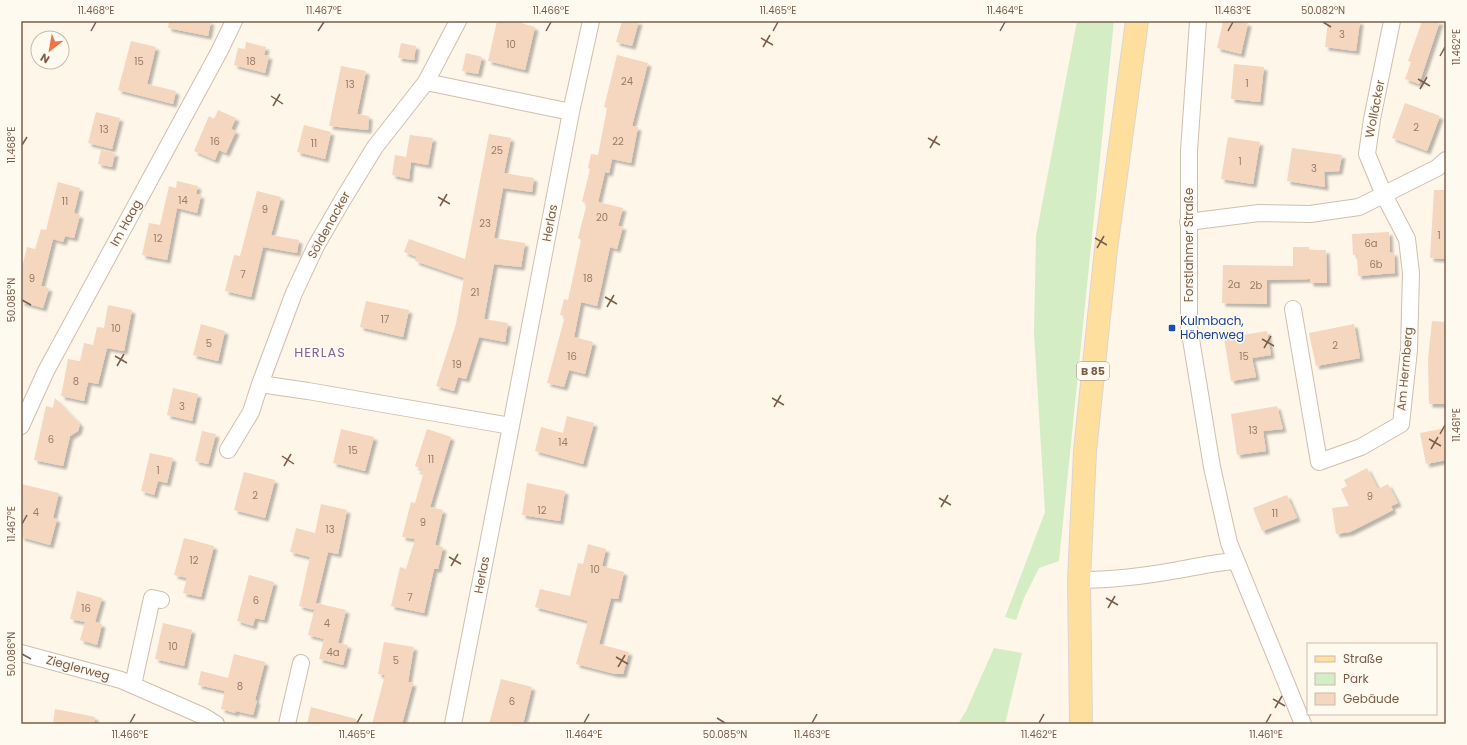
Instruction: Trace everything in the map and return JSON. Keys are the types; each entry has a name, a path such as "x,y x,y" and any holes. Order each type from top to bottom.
{"main road":[{"name":"B 85","path":"1081,724 1079,580 1085,451 1105,257 1137,21"}],"street":[{"name":"Im Haag","path":"21,426 46,370 219,52 234,21"},
{"name":"Söldenacker","path":"228,450 251,412 294,293 324,233 375,147 426,82 458,21"},
{"name":"Herlas","path":"453,724 571,112 591,21"},
{"name":"Forstlahmer Straße","path":"1198,21 1189,151 1189,327 1212,467 1228,543 1303,724"},
{"name":"Wolläcker","path":"1384,195 1367,154 1372,119 1392,21"},
{"path":"426,82 571,112"},
{"path":"1188,222 1259,213 1310,214 1359,207 1437,168 1446,160"},
{"name":"Am Herrnberg","path":"1294,309 1319,462 1361,447 1401,424 1409,350 1411,273 1407,239 1384,195"},
{"path":"260,384 511,426"},
{"path":"1079,580 1109,580 1178,570 1219,562 1236,561"},
{"path":"133,685 152,598 162,600"},
{"name":"Zieglerweg","path":"21,653 121,680 203,716 216,724"},
{"path":"287,724 301,663"}],"green space":[{"path":"1077,21 1114,21 1059,561 1039,568 1024,598 1016,620 1005,617 1045,512 1034,334 1036,236"},
{"path":"994,648 1022,653 1005,724 958,724 966,711"}],"building":[{"path":"169,21 211,21 208,36 168,28"},
{"path":"497,21 522,21 521,23 535,27 525,70 488,61"},
{"path":"622,21 639,21 632,46 616,42"},
{"path":"1223,21 1239,21 1248,23 1241,54 1217,48"},
{"path":"1328,21 1360,21 1356,51 1325,47"},
{"path":"1422,21 1440,21 1419,84 1405,79 1411,62 1408,61"},
{"path":"131,41 156,47 147,84 176,91 173,104 118,90"},
{"path":"246,42 266,47 264,55 269,56 265,73 234,65 238,48 245,49"},
{"path":"401,43 416,46 414,60 398,58"},
{"path":"466,53 482,57 478,74 462,71"},
{"path":"617,55 648,63 632,126 638,127 631,163 612,159 609,173 605,172 598,202 623,208 618,226 623,226 617,249 610,247 597,306 581,302 574,337 593,342 585,374 569,370 564,387 547,383 565,316 560,315 564,299 568,300 581,240 578,238 587,203 582,202 590,169 588,168 591,154 598,155 607,108 604,107"},
{"path":"1234,64 1264,67 1260,102 1231,99"},
{"path":"341,66 366,71 357,114 369,116 368,130 329,126"},
{"path":"1405,103 1440,116 1427,151 1392,138"},
{"path":"218,110 236,118 231,129 236,131 226,153 219,150 215,160 194,151 209,116 214,119"},
{"path":"96,112 120,118 112,149 88,143"},
{"path":"304,125 331,132 325,159 297,152"},
{"path":"489,134 511,138 504,173 534,178 532,192 503,188 494,238 525,243 521,267 494,264 484,319 508,323 505,342 479,337 466,379 458,377 454,391 436,386 456,324 464,278 415,261 417,257 404,252 409,239 465,259"},
{"path":"410,135 433,138 428,165 411,162 409,179 392,175 395,155 406,157"},
{"path":"1228,137 1260,142 1253,184 1221,179"},
{"path":"1292,148 1342,155 1339,171 1324,172 1325,187 1287,181"},
{"path":"101,150 115,153 112,167 98,164"},
{"path":"177,181 198,186 196,194 201,195 197,213 177,208 167,260 142,255 149,223 160,225 169,186 176,188"},
{"path":"58,182 80,188 74,213 80,215 74,238 65,236 63,242 53,239 41,286 49,288 43,308 21,302 21,271 27,247 35,249 41,229 46,230"},
{"path":"1434,190 1446,190 1446,259 1430,258"},
{"path":"257,191 281,197 271,235 299,240 297,253 263,247 251,297 225,291 234,255 240,256"},
{"path":"1389,232 1390,253 1394,252 1395,273 1358,276 1357,255 1353,255 1352,234"},
{"path":"1293,247 1309,247 1309,250 1326,250 1327,283 1310,283 1310,279 1267,280 1267,304 1222,303 1223,265 1293,266"},
{"path":"366,301 409,310 403,337 360,327"},
{"path":"108,305 132,310 124,351 107,348 98,384 88,382 84,401 61,396 68,359 90,363 80,361 84,343 93,345 97,327 104,328"},
{"path":"1432,321 1446,322 1446,404 1429,404 1428,359"},
{"path":"201,324 225,331 218,361 193,355"},
{"path":"1354,324 1360,358 1316,366 1309,333"},
{"path":"1267,331 1271,355 1252,358 1256,377 1231,381 1224,338"},
{"path":"173,388 198,394 192,421 167,415"},
{"path":"55,398 80,424 78,431 70,436 63,466 34,460 46,406 53,408"},
{"path":"1277,406 1283,429 1263,431 1266,451 1237,455 1231,414"},
{"path":"567,416 594,423 583,464 535,451 541,427 563,433"},
{"path":"1446,428 1446,460 1426,464 1420,433"},
{"path":"341,429 374,437 365,471 333,463"},
{"path":"427,429 451,437 430,507 443,510 435,545 443,547 438,569 434,569 424,613 391,606 400,567 406,569 415,539 402,537 411,502 415,503 423,475 419,474 422,469 415,466"},
{"path":"202,431 216,434 208,464 195,461"},
{"path":"150,453 173,458 167,483 158,481 154,495 141,491"},
{"path":"1367,468 1378,489 1388,484 1398,503 1391,506 1393,510 1350,532 1336,534 1332,508 1349,506 1341,489 1347,486 1344,480"},
{"path":"244,472 275,480 265,518 234,510"},
{"path":"527,483 565,491 560,521 522,515"},
{"path":"21,484 59,493 53,518 57,519 50,545 21,537"},
{"path":"1287,495 1297,518 1262,531 1253,508"},
{"path":"321,504 347,510 338,554 328,552 314,610 299,606 310,557 290,552 296,528 315,533"},
{"path":"184,538 214,546 201,597 183,593 187,578 174,575"},
{"path":"588,544 606,549 602,566 624,572 618,599 611,598 599,644 629,652 623,674 615,674 576,664 588,621 535,607 540,589 570,596 578,563 583,564"},
{"path":"249,575 274,582 264,620 255,618 253,626 237,621"},
{"path":"77,591 102,598 95,622 102,624 97,645 80,640 85,622 70,619"},
{"path":"316,603 346,610 338,643 348,645 343,665 319,659 324,639 308,635"},
{"path":"163,623 192,630 184,666 155,659"},
{"path":"384,642 414,647 408,682 413,683 402,724 372,724 385,675 378,674"},
{"path":"234,654 265,662 255,700 257,701 253,715 236,711 235,713 221,709 225,691 198,685 201,671 228,678"},
{"path":"501,679 532,687 523,724 489,724"},
{"path":"311,707 356,719 355,724 307,724"},
{"path":"55,709 95,717 94,724 53,724"}],"place":[{"name":"Kulmbach, Höhenweg","path":"1172,328"}],"district":[{"name":"HERLAS","path":"320,352"}]}
